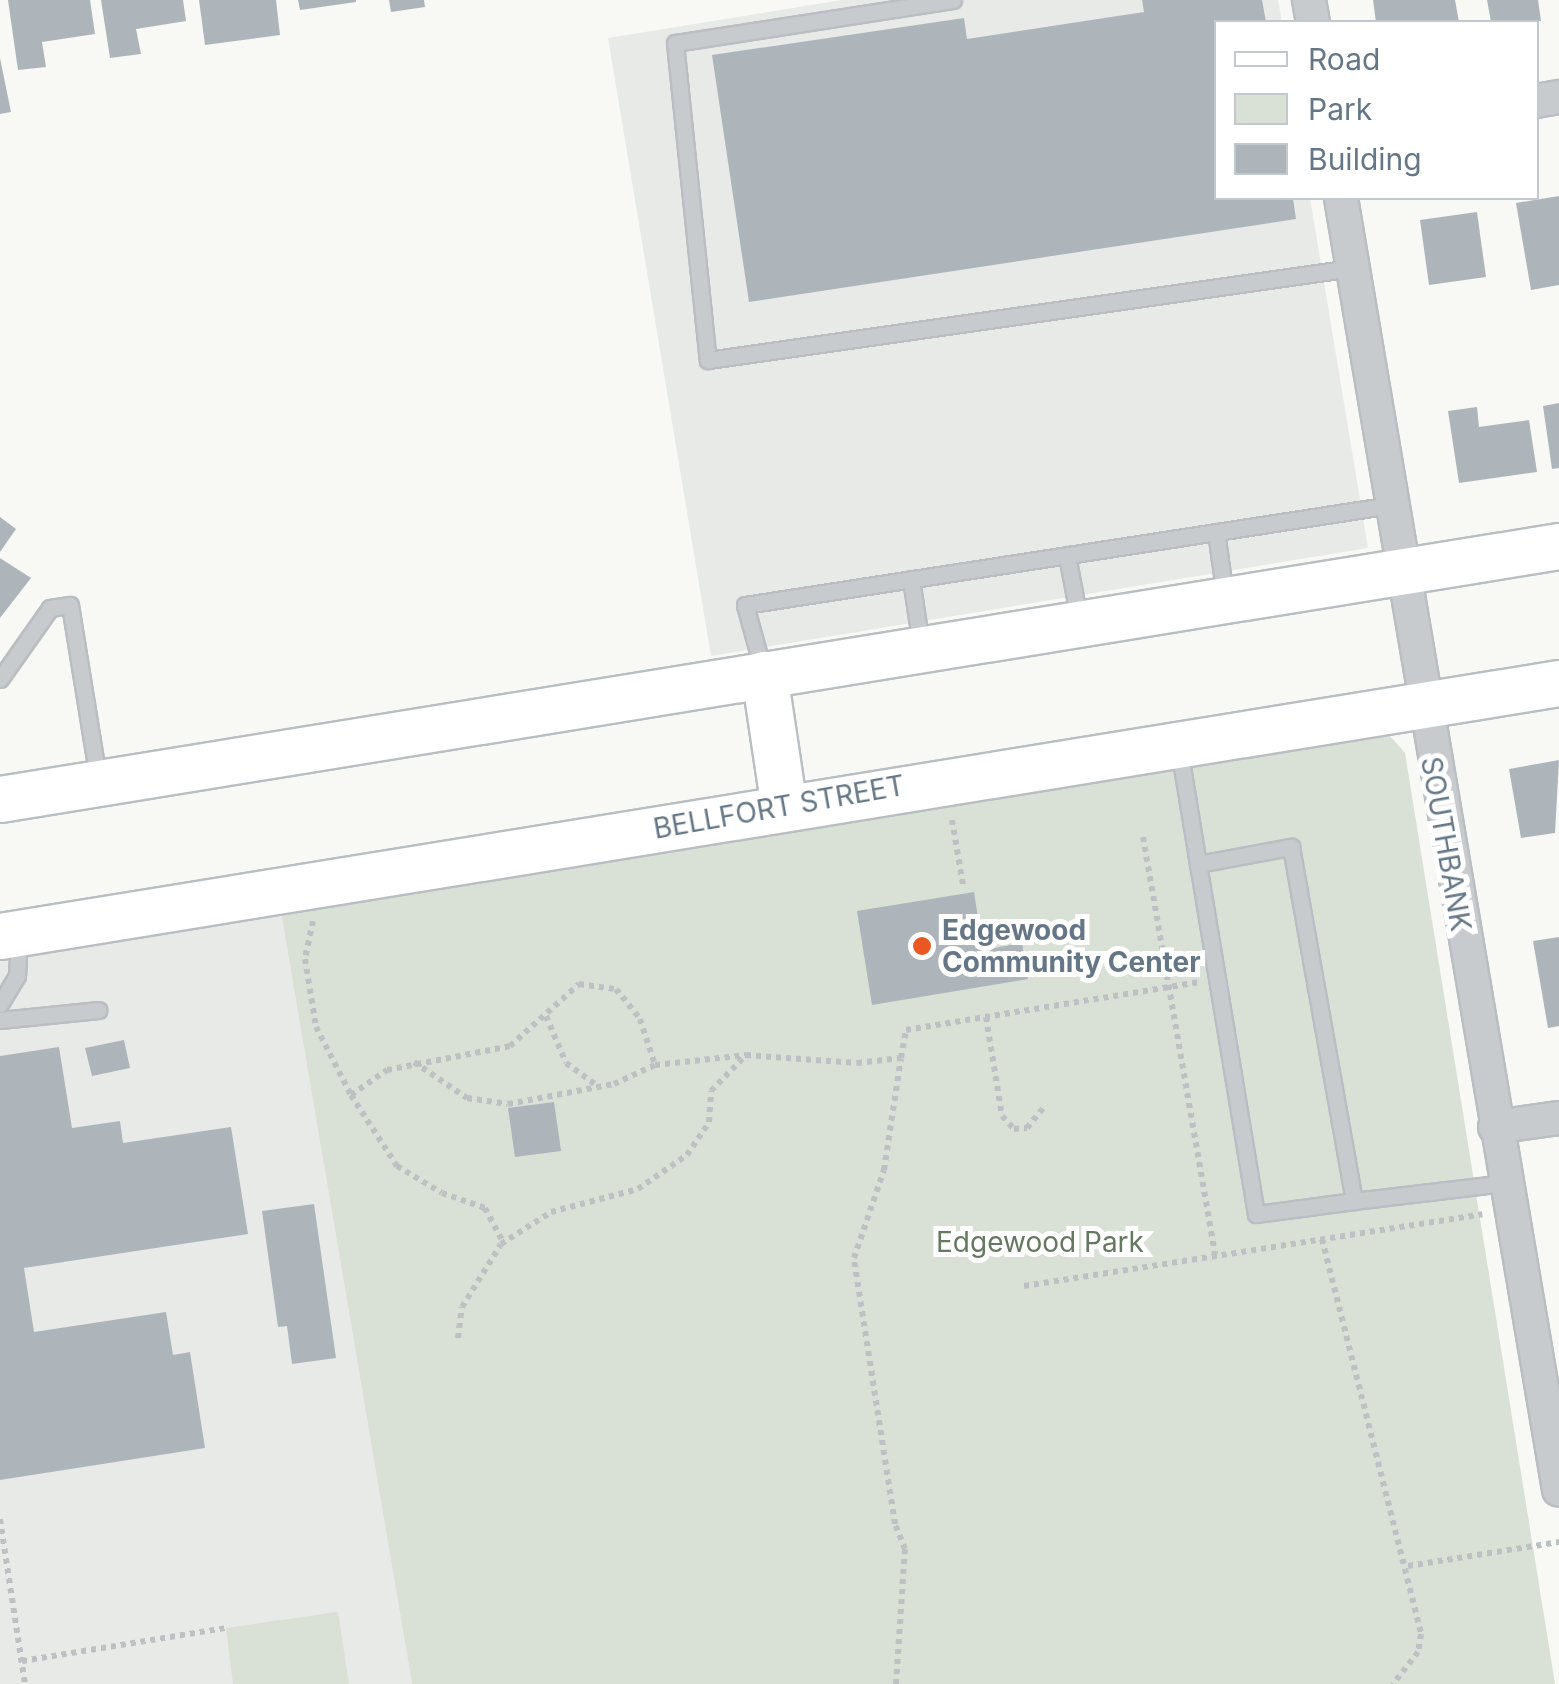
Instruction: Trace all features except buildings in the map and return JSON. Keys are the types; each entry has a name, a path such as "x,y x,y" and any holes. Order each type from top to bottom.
{"main road":[{"path":"0,799 1559,546"},
{"path":"764,674 784,808"},
{"name":"BELLFORT STREET","path":"9,934 946,779 1559,683"}],"street":[{"name":"SOUTHBANK","path":"1341,200 1423,707 1559,1490"},
{"path":"1494,1126 1559,1118"}],"lane":[{"path":"952,0 675,44 708,360 1352,268"},
{"path":"764,674 745,605 1391,505"},
{"path":"1216,532 1226,600"},
{"path":"1067,555 1080,623"},
{"path":"910,580 921,648"},
{"path":"0,679 50,608 70,605 98,782"},
{"path":"1178,744 1256,1214 1354,1201 1508,1196"},
{"path":"1198,864 1291,848 1354,1201"},
{"path":"0,1004 17,976 9,934"},
{"path":"0,1020 98,1010"}],"path":[{"path":"946,779 962,885"},
{"path":"1143,837 1215,1255"},
{"path":"318,914 307,942 309,995 316,1028 352,1095 398,1166 442,1193 485,1208 503,1242"},
{"path":"896,1684 905,1549 895,1524 854,1258 884,1170 906,1030 1219,978"},
{"path":"352,1095 387,1070 510,1046 578,984 616,989 640,1018 655,1065"},
{"path":"546,1016 566,1064 598,1087"},
{"path":"986,1017 1002,1116 1014,1130 1027,1128 1044,1108"},
{"path":"413,1062 468,1098 508,1104 598,1087 655,1065 746,1055 857,1062 901,1058"},
{"path":"458,1338 462,1307 503,1242 550,1212 638,1189 687,1155 709,1122 711,1091 746,1055"},
{"path":"1024,1286 1322,1238 1508,1196"},
{"path":"1322,1238 1408,1566 1421,1634 1418,1652 1393,1684"},
{"path":"0,1519 25,1684"},
{"path":"1408,1566 1559,1542"},
{"path":"22,1662 226,1628"}],"shaded area":[{"path":"842,0 1278,0 1282,20 1214,20 1214,200 1310,200 1368,548 711,656 608,38"},
{"path":"280,906 412,1684 0,1684 0,953"}],"green space":[{"name":"Edgewood Park","path":"1390,736 1405,753 1555,1684 412,1684 280,906"},
{"path":"338,1612 349,1684 233,1684 226,1628"}],"place":[{"name":"Edgewood Community Center","path":"922,946"}]}
